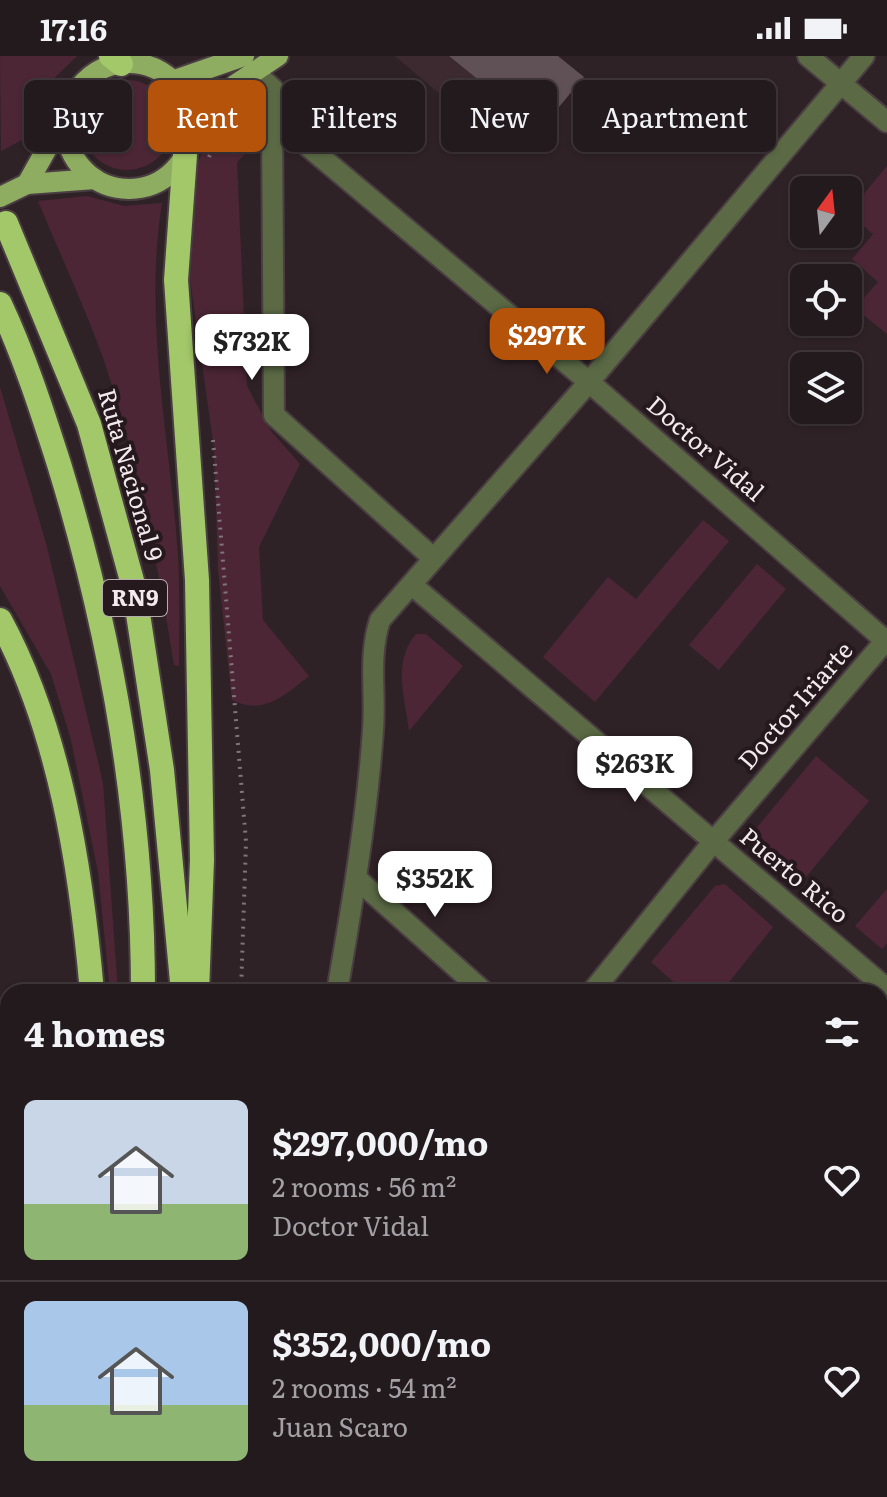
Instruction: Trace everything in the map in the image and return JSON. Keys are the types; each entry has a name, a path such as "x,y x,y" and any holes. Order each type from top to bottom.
{"highway":[{"path":"196,158 176,280 197,580 202,860 197,984"},
{"name":"Ruta Nacional 9","path":"6,223 89,424 134,588 162,770 182,984"},
{"name":"RN9","path":"0,304 51,440 91,573 113,682 131,800 142,984"},
{"path":"0,620 37,705 75,847 91,984"}],"main road":[{"path":"174,80 211,64 248,64 278,56"},
{"path":"86,80 116,60 157,70 171,80"},
{"path":"234,80 248,64"},
{"path":"27,184 48,152"},
{"path":"72,152 95,179"},
{"path":"0,197 27,184 95,179 128,189 145,187 196,158 195,152"}],"street":[{"path":"808,56 887,122"},
{"path":"338,984 357,879 374,728 372,644 380,620 589,382 864,56"},
{"path":"248,64 273,89 274,415 433,558"},
{"name":"Doctor Vidal","path":"272,116 589,382 887,640"},
{"name":"Puerto Rico","path":"412,585 881,984"},
{"name":"Doctor Iriarte","path":"598,984 713,842 887,640"},
{"path":"357,879 475,984"}],"path":[{"path":"196,158 273,89"},
{"path":"213,435 246,842 241,984"}],"shaded area":[{"path":"0,56 77,56 52,80 24,80 24,139 1,151"},
{"path":"395,56 449,56 479,80 441,80 441,95"},
{"path":"132,81 148,85 148,152 163,152 144,167 127,170 110,167 91,152 132,152"},
{"path":"202,152 247,152 237,162 247,386 271,431 300,464 259,547 263,620 309,676 273,701 254,706 232,700 218,569 214,448 190,279 197,166"},
{"path":"887,166 887,334 862,314 862,300 878,282 862,268 862,264 852,259 873,234 862,225 862,196"},
{"path":"87,196 124,206 162,203 155,291 160,380 178,556 179,666 174,665 145,508 126,431 95,336 38,201"},
{"path":"0,387 46,543 103,783 117,984 109,984 98,872 71,740 51,674 0,586"},
{"path":"703,520 729,541 595,702 543,657 608,577 636,599"},
{"path":"757,564 786,589 719,670 689,645"},
{"path":"416,634 426,634 463,666 409,731 402,668 404,656"},
{"path":"816,756 869,801 801,883 756,842 755,830"},
{"path":"725,884 773,927 727,984 676,984 651,962 715,886"},
{"path":"887,889 887,943 882,949 855,926"}],"building":[{"path":"449,56 558,56 584,77 573,80 573,90 557,109 557,80 479,80"}]}
